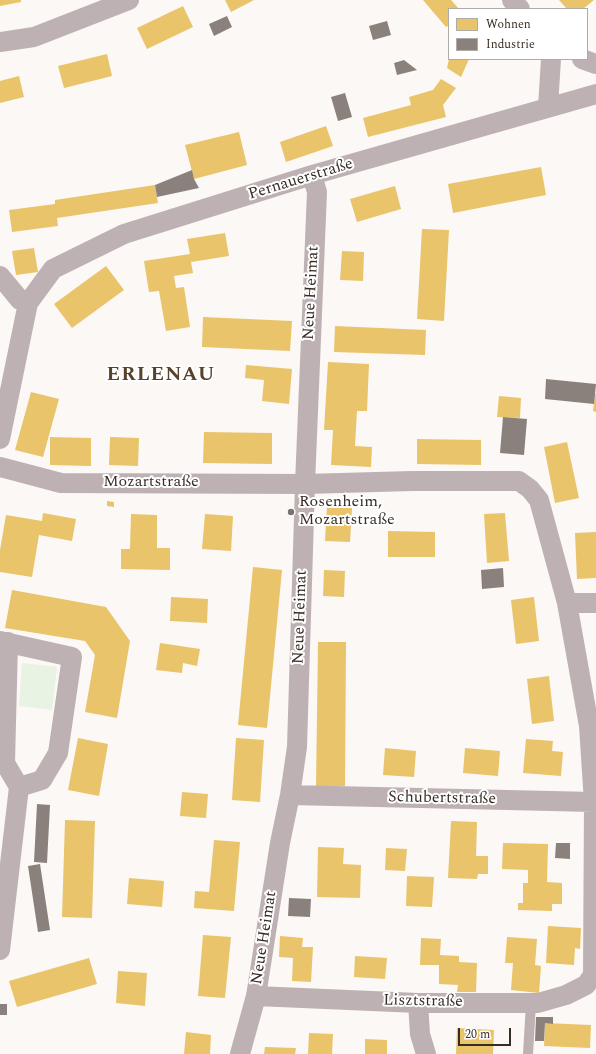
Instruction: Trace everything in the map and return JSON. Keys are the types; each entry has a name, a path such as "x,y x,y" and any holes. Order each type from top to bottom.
{"street":[{"path":"0,42 34,37 130,0"},
{"path":"512,0 519,8"},
{"path":"548,108 551,60"},
{"path":"585,60 596,64"},
{"name":"Pernauerstraße","path":"28,304 53,269 124,234 312,176 596,94"},
{"name":"Neue Heimat","path":"240,1054 256,996 297,747 305,484 317,192 312,176"},
{"path":"0,276 20,300 28,304 0,439"},
{"name":"Mozartstraße","path":"0,467 61,483 305,484 519,481 530,489 539,500 567,603 589,726 594,802 593,974 586,985"},
{"path":"567,603 596,602"},
{"path":"0,950 19,787 5,763 4,641 72,657 58,753 42,780 19,787"},
{"name":"Schubertstraße","path":"290,795 594,802"},
{"name":"Lisztstraße","path":"256,996 418,1003 538,1003 566,996 586,985"},
{"path":"418,1003 420,1034 426,1054"}],"lane":[{"path":"528,1054 531,1003"}],"green space":[{"path":"22,663 57,667 52,710 19,706"}],"building: Wohnen":[{"path":"0,0 21,0 21,2 0,6"},
{"path":"225,0 254,0 231,12"},
{"path":"423,0 451,0 458,8 448,8 448,26 446,27"},
{"path":"559,0 594,0 584,8 566,8"},
{"path":"183,6 193,27 147,49 137,28"},
{"path":"107,54 112,76 64,88 58,66"},
{"path":"449,60 469,60 461,77 447,68"},
{"path":"19,76 24,97 0,103 0,81"},
{"path":"441,79 456,88 443,105 446,117 368,137 363,118 411,105 409,97 433,90"},
{"path":"326,126 333,146 286,162 280,142"},
{"path":"239,132 247,165 194,179 185,145"},
{"path":"541,167 546,195 453,213 448,184"},
{"path":"155,185 158,203 57,218 58,226 12,232 9,210 55,204 55,200"},
{"path":"395,186 401,209 357,222 350,199"},
{"path":"422,229 449,230 444,321 417,319"},
{"path":"225,233 229,256 191,262 193,273 174,276 176,288 184,287 190,327 166,331 159,291 149,292 144,261 190,254 187,239"},
{"path":"34,248 38,272 16,275 12,251"},
{"path":"342,251 364,252 363,281 340,280"},
{"path":"106,266 124,290 72,328 54,304"},
{"path":"203,317 292,321 290,351 202,347"},
{"path":"335,326 426,330 425,355 334,352"},
{"path":"328,362 369,364 367,411 357,411 355,446 372,447 371,467 331,465 333,430 324,430"},
{"path":"246,365 292,369 289,404 262,401 264,380 245,378"},
{"path":"31,392 59,399 43,457 15,450"},
{"path":"596,394 596,412 593,411"},
{"path":"499,396 521,398 520,418 497,417"},
{"path":"204,432 272,433 272,464 203,463"},
{"path":"50,437 91,438 91,466 50,465"},
{"path":"110,437 139,438 138,466 109,465"},
{"path":"417,439 481,440 481,465 417,464"},
{"path":"567,442 579,498 555,503 544,447"},
{"path":"107,501 114,502 114,507 107,506"},
{"path":"327,506 352,508 350,542 325,541"},
{"path":"43,513 76,519 72,541 39,535 32,577 0,572 0,550 6,515 42,521"},
{"path":"505,513 509,561 487,563 484,514"},
{"path":"131,514 157,515 157,548 170,548 170,570 121,569 121,549 130,549"},
{"path":"205,514 233,516 231,551 202,549"},
{"path":"388,531 435,532 435,557 388,557"},
{"path":"596,532 596,578 577,579 575,533"},
{"path":"253,567 282,570 267,728 238,725"},
{"path":"324,570 345,571 344,597 323,596"},
{"path":"12,590 106,607 130,641 117,718 85,712 95,655 85,641 5,628"},
{"path":"171,597 208,599 207,623 170,621"},
{"path":"534,597 539,641 516,644 511,600"},
{"path":"318,642 346,642 345,786 316,786"},
{"path":"160,643 200,649 197,666 183,663 182,673 156,670"},
{"path":"549,676 554,721 532,724 527,679"},
{"path":"78,738 108,744 99,796 68,790"},
{"path":"236,738 264,740 260,802 232,800"},
{"path":"526,739 553,741 552,751 563,752 561,776 523,773"},
{"path":"385,748 416,751 414,777 383,775"},
{"path":"465,748 500,751 498,776 463,773"},
{"path":"182,792 208,794 206,818 180,816"},
{"path":"65,820 95,821 92,918 62,917"},
{"path":"451,821 477,822 476,856 488,856 488,874 478,874 477,879 448,878"},
{"path":"214,840 240,842 234,911 194,908 195,891 209,892"},
{"path":"503,843 548,844 547,882 562,883 562,904 552,904 552,911 518,910 518,903 523,903 523,883 528,883 528,870 502,869"},
{"path":"318,847 344,848 343,864 361,865 360,898 317,897"},
{"path":"386,848 407,849 405,871 385,870"},
{"path":"407,876 434,877 432,907 406,906"},
{"path":"129,878 164,881 162,907 127,904"},
{"path":"548,926 581,928 580,949 575,948 574,965 546,963"},
{"path":"203,935 231,937 225,998 198,996"},
{"path":"280,936 303,938 302,947 313,947 311,982 292,981 293,958 279,957"},
{"path":"507,937 537,939 535,965 541,966 539,993 511,990 513,963 505,963"},
{"path":"421,938 441,939 440,955 459,956 459,962 477,963 476,992 457,992 458,985 439,984 439,965 420,965"},
{"path":"355,956 387,958 385,979 354,977"},
{"path":"89,958 97,984 17,1007 9,981"},
{"path":"118,971 147,973 145,1006 116,1003"},
{"path":"545,1023 591,1025 590,1048 544,1046"},
{"path":"457,1028 494,1030 493,1054 456,1054"},
{"path":"186,1032 211,1035 210,1054 184,1054"},
{"path":"309,1033 333,1034 332,1054 308,1054"},
{"path":"365,1039 387,1040 387,1054 365,1054"},
{"path":"265,1047 296,1048 295,1054 264,1054"}],"building: Industrie":[{"path":"227,16 232,27 214,36 209,24"},
{"path":"387,21 391,35 373,40 369,26"},
{"path":"404,60 417,70 397,75 394,63"},
{"path":"345,93 352,117 338,121 331,97"},
{"path":"192,170 194,179 199,188 157,197 155,185"},
{"path":"546,379 596,384 594,404 545,399"},
{"path":"503,417 527,419 524,455 500,453"},
{"path":"503,568 504,587 482,589 481,570"},
{"path":"37,804 50,805 47,863 34,862"},
{"path":"556,843 570,843 570,859 555,858"},
{"path":"40,864 50,930 38,932 28,866"},
{"path":"289,898 311,899 310,917 288,916"},
{"path":"0,1004 7,1004 7,1015 0,1015"},
{"path":"536,1017 553,1017 553,1024 545,1023 544,1041 535,1041"}],"place":[{"name":"Rosenheim, Mozartstraße","path":"291,512"}],"district":[{"name":"ERLENAU","path":"161,376"}]}
